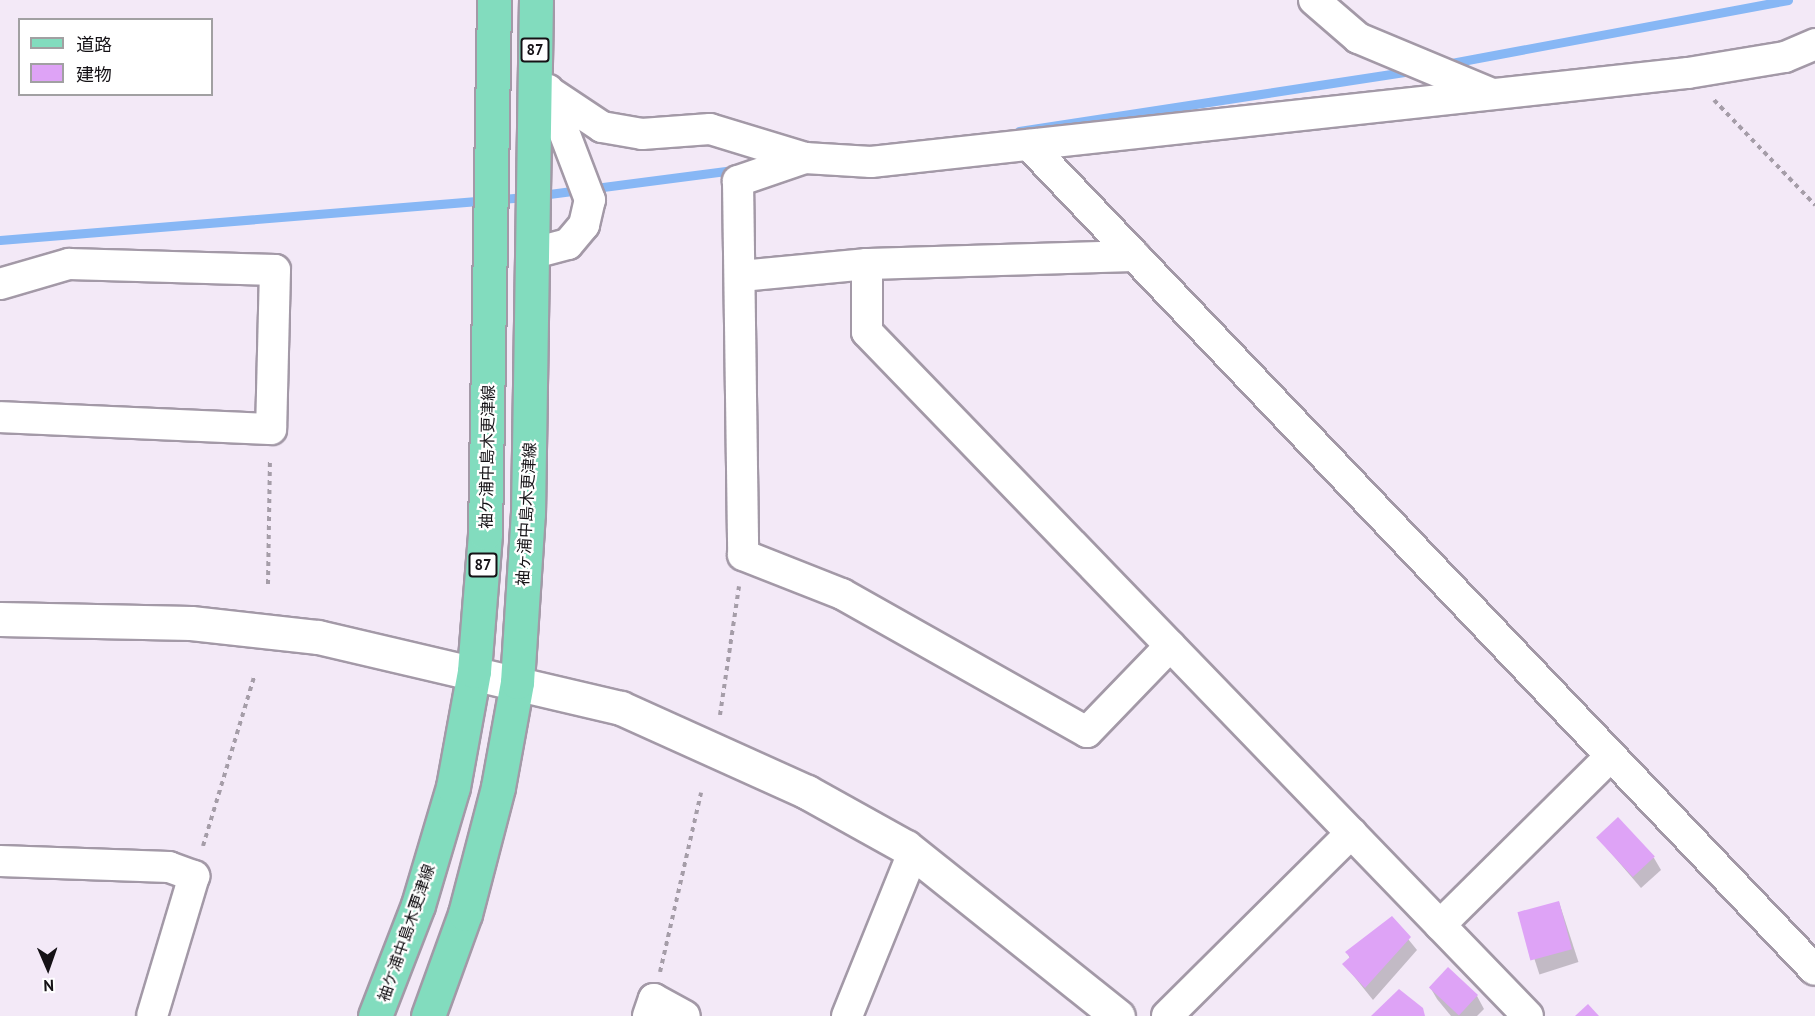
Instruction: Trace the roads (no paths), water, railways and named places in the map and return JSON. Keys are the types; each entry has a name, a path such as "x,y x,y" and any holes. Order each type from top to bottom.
{"main road":[{"name":"袖ケ浦中島木更津線","path":"375,1016 418,904 453,787 474,671 485,533 494,0"},
{"name":"袖ヶ浦中島木更津線","path":"428,1016 465,914 498,787 517,682 528,514 534,253 541,96 536,0"}],"street":[{"path":"534,253 568,244 584,225 590,200 541,96 538,31 541,0"},
{"path":"1314,0 1358,38 1495,95"},
{"path":"541,96 602,127 642,134 710,129 805,158 871,162 1688,73 1785,57 1815,44"},
{"path":"1029,145 1815,970"},
{"path":"805,158 738,181 743,555 842,594 1087,732 1170,646"},
{"path":"741,276 867,264 1135,256"},
{"path":"0,284 69,264 275,270 271,429 0,417"},
{"path":"867,264 867,332 1528,1016"},
{"path":"0,619 203,624 318,638 474,671 621,708 807,792 914,853 1118,1016"},
{"path":"1440,925 1611,756"},
{"path":"1167,1016 1352,833"},
{"path":"847,1016 914,853"},
{"path":"0,861 169,867 194,876 152,1016"},
{"path":"651,1007 685,1016"}],"waterway":[{"path":"1446,64 1788,0"},
{"path":"1019,131 1412,71"},
{"path":"0,240 526,197 741,169"}]}
